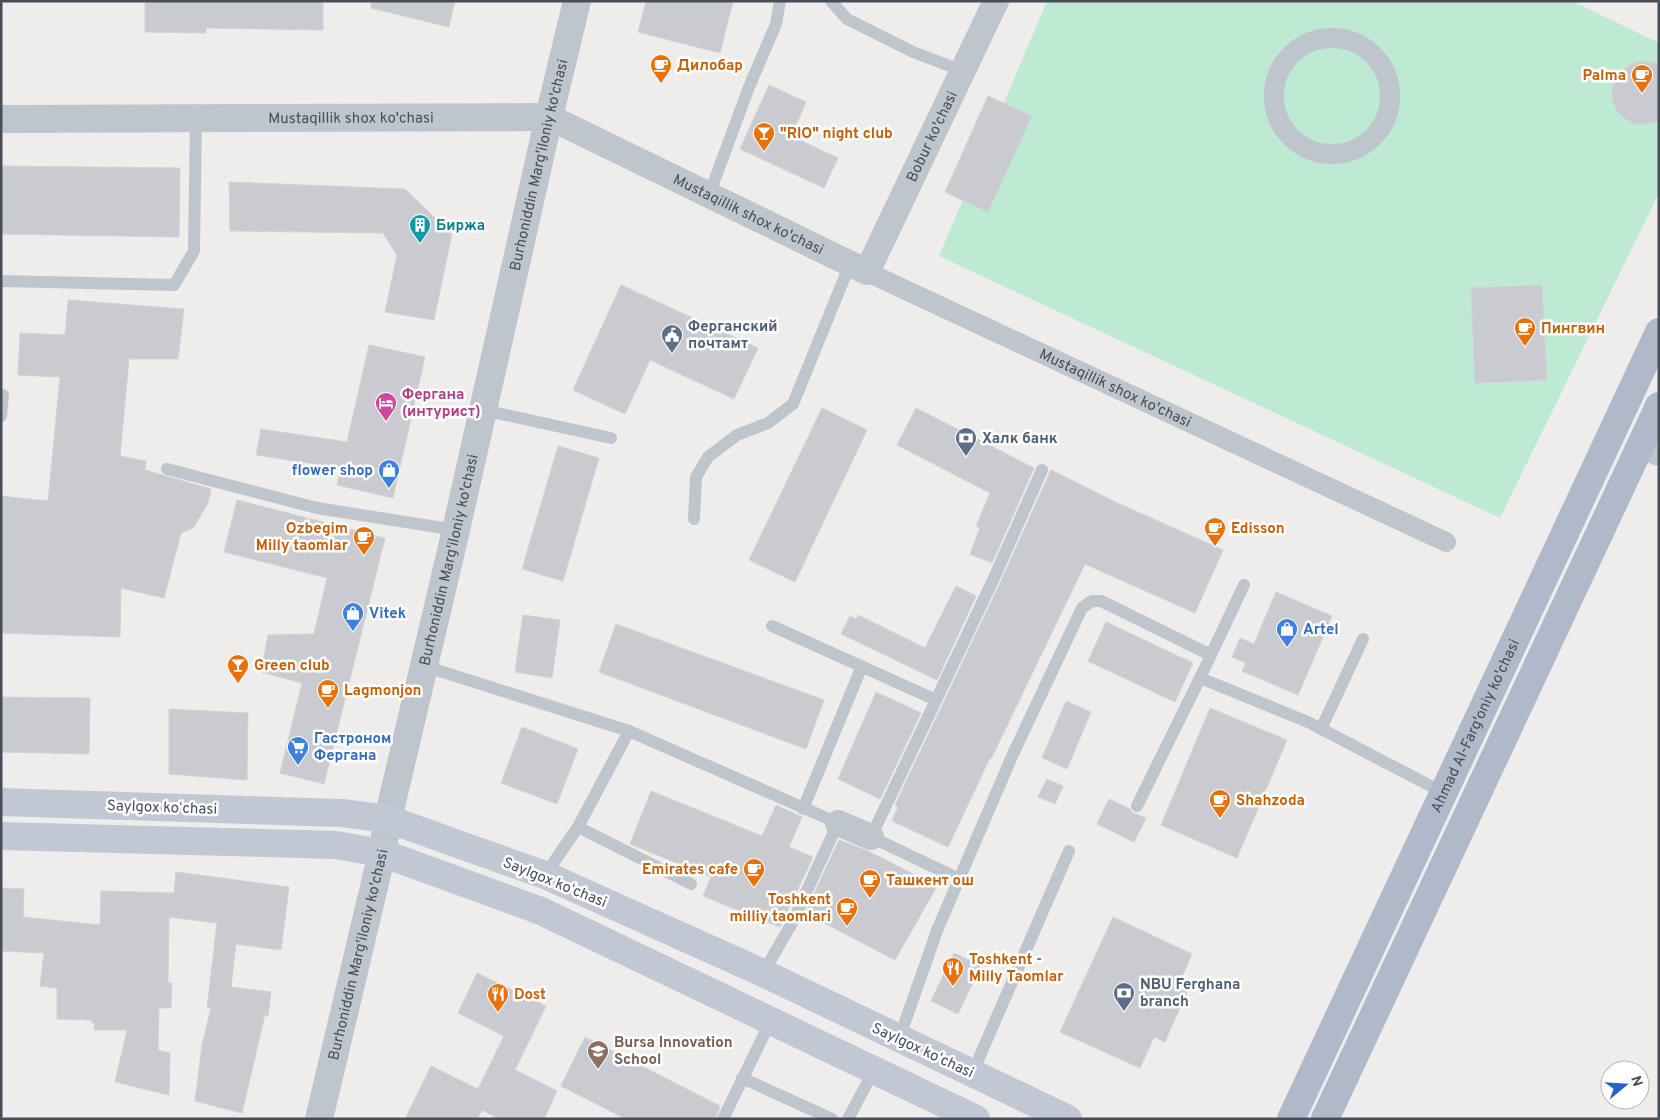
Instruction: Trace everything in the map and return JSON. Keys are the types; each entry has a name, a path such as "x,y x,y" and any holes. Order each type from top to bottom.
{"main road":[{"name":"Ahmad Al-Farg'oniy ko'chasi","path":"1290,1119 1659,332"},
{"name":"Ahmad Al-Farg'oniy ko'chasi","path":"1325,1119 1650,449 1659,406"},
{"name":"Saylgox koʻchasi","path":"1,802 342,813 388,819 545,875 763,973 1068,1119"},
{"path":"1,836 336,845 382,853 541,911 976,1119"}],"street":[{"name":"Burhoniddin Marg'iloniy ko'chasi","path":"319,1119 382,853 388,819 577,1"},
{"name":"Bobur ko'chasi","path":"858,268 963,70 996,1"},
{"path":"1324,38 1342,38 1361,45 1375,57 1386,73 1390,92 1388,111 1380,129 1367,143 1350,152 1330,155 1311,152 1294,142 1281,127 1274,109 1273,89 1279,70 1290,55 1305,43 1324,38"},
{"name":"Mustaqillik shox ko'chasi","path":"1,118 549,117 858,268 1446,542"},
{"path":"838,823 871,837"}],"lane":[{"path":"708,195 749,87 776,24 780,1"},
{"path":"831,1 847,19 913,52 963,70"},
{"path":"1,281 174,285 194,251 196,117"},
{"path":"694,519 696,477 708,457 737,435 768,423 793,404 858,268"},
{"path":"1,416 3,396"},
{"path":"483,410 610,438"},
{"path":"167,470 317,508 456,530"},
{"path":"959,879 871,837 994,578 1042,470"},
{"path":"1137,806 1244,585"},
{"path":"899,1039 938,928 1013,754 1082,608 1092,601 1101,602 1211,655"},
{"path":"772,626 936,700"},
{"path":"1321,729 1363,639"},
{"path":"424,666 629,731 838,823 792,922 763,973"},
{"path":"803,809 862,666"},
{"path":"1200,678 1321,729 1444,793"},
{"path":"545,875 578,826 629,731"},
{"path":"578,826 691,884"},
{"path":"972,1074 1069,851"},
{"path":"723,1119 771,1020"},
{"path":"848,1119 874,1070"},
{"path":"742,1078 832,1119"}],"green space":[{"path":"1047,1 1572,1 1659,43 1659,193 1500,518 939,256"}],"building":[{"path":"145,1 323,1 323,30 206,28 206,33 145,32"},
{"path":"371,1 455,1 449,27 371,8"},
{"path":"646,1 733,1 720,53 638,32"},
{"path":"1645,61 1659,64 1659,121 1642,125 1624,118 1617,111 1613,102 1612,92 1614,82 1619,73 1626,67"},
{"path":"769,85 806,102 791,136 838,158 824,188 740,149"},
{"path":"988,96 1032,116 988,212 945,192"},
{"path":"1,166 180,168 179,237 1,234"},
{"name":"Биржа","path":"229,182 405,189 452,234 434,320 385,312 397,255 383,233 230,231"},
{"name":"Ферганский почтамт","path":"621,285 758,348 734,399 650,360 625,414 573,390"},
{"path":"1542,285 1547,380 1475,383 1471,288"},
{"path":"68,300 184,309 178,359 129,359 120,456 146,461 145,470 211,489 208,503 193,528 181,533 164,598 121,588 120,637 1,633 1,496 48,501 60,377 18,375 20,333 65,335"},
{"path":"369,345 425,357 393,498 337,485 341,468 256,455 261,429 347,442"},
{"path":"822,408 867,430 795,582 749,560"},
{"name":"Халк банк","path":"916,408 1034,468 992,563 970,554 980,528 976,526 990,493 897,445"},
{"path":"558,446 599,458 563,581 522,569"},
{"path":"1051,470 1113,501 1223,550 1195,613 1085,564 948,847 892,821 898,807 895,805 1001,581"},
{"path":"237,500 385,538 324,784 280,773 302,683 261,672 268,635 314,634 327,578 224,552"},
{"path":"956,586 976,596 937,680 841,634 850,616 856,619 858,615 925,648"},
{"path":"1276,592 1332,616 1298,695 1242,671 1246,663 1232,657 1240,638 1254,644"},
{"path":"523,615 560,620 552,678 515,672"},
{"path":"1106,622 1193,663 1175,702 1088,661"},
{"path":"616,624 824,700 806,749 599,672"},
{"path":"876,692 921,713 880,799 838,779"},
{"path":"1,697 90,698 89,754 1,752"},
{"path":"1066,701 1091,712 1067,769 1042,758"},
{"path":"1210,708 1287,740 1237,858 1161,825"},
{"path":"169,709 248,713 247,780 169,774"},
{"path":"522,727 578,749 557,804 501,783"},
{"path":"1047,779 1063,786 1055,804 1038,797"},
{"path":"651,791 762,836 776,805 802,817 789,847 813,857 780,927 703,896 711,877 630,844"},
{"path":"1109,799 1146,818 1134,842 1097,824"},
{"name":"Ташкент ош","path":"839,840 868,851 937,886 895,960 805,913"},
{"path":"176,872 289,887 281,950 236,944 231,987 271,992 268,1016 265,1015 242,1113 195,1101 202,1045 211,1008 207,1008 217,923 169,917 168,983 172,983 171,1008 159,1008 158,1050 170,1053 169,1095 115,1082 127,1030 94,1030 95,1023 92,1023 92,1020 57,1019 57,988 40,986 44,953 1,951 1,888 24,889 23,917 100,925 101,891 174,893"},
{"name":"NBU Ferghana branch","path":"1113,917 1192,954 1177,988 1187,992 1165,1042 1154,1037 1140,1068 1060,1032"},
{"path":"954,953 981,966 958,1014 931,1001"},
{"path":"477,973 546,1006 515,1070 557,1091 544,1119 499,1119 482,1110 477,1119 405,1119 431,1066 478,1089 504,1036 458,1013"},
{"path":"585,1037 720,1106 715,1119 626,1119 561,1086"}],"place":[{"name":"Дилобар","path":"661,84"},
{"name":"Palma","path":"1642,94"},
{"name":"\"RIO\" night club","path":"764,152"},
{"name":"Биржа","path":"420,244"},
{"name":"Пингвин","path":"1525,347"},
{"name":"Ферганский почтамт","path":"672,354"},
{"name":"Фергана (интурист)","path":"386,422"},
{"name":"Халк банк","path":"966,457"},
{"name":"flower shop","path":"389,489"},
{"name":"Edisson","path":"1215,547"},
{"name":"Ozbegim Milly taomlar","path":"364,556"},
{"name":"Vitek","path":"353,632"},
{"name":"Artel","path":"1287,648"},
{"name":"Green club","path":"238,684"},
{"name":"Lagmonjon","path":"328,709"},
{"name":"Гастроном Фергана","path":"298,766"},
{"name":"Shahzoda","path":"1220,819"},
{"name":"Emirates cafe","path":"754,888"},
{"name":"Ташкент ош","path":"870,899"},
{"name":"Toshkent milliy taomlari","path":"847,927"},
{"name":"Toshkent - Milly Taomlar","path":"953,987"},
{"name":"NBU Ferghana branch","path":"1124,1012"},
{"name":"Dost","path":"498,1013"},
{"name":"Bursa Innovation School","path":"598,1070"}]}
